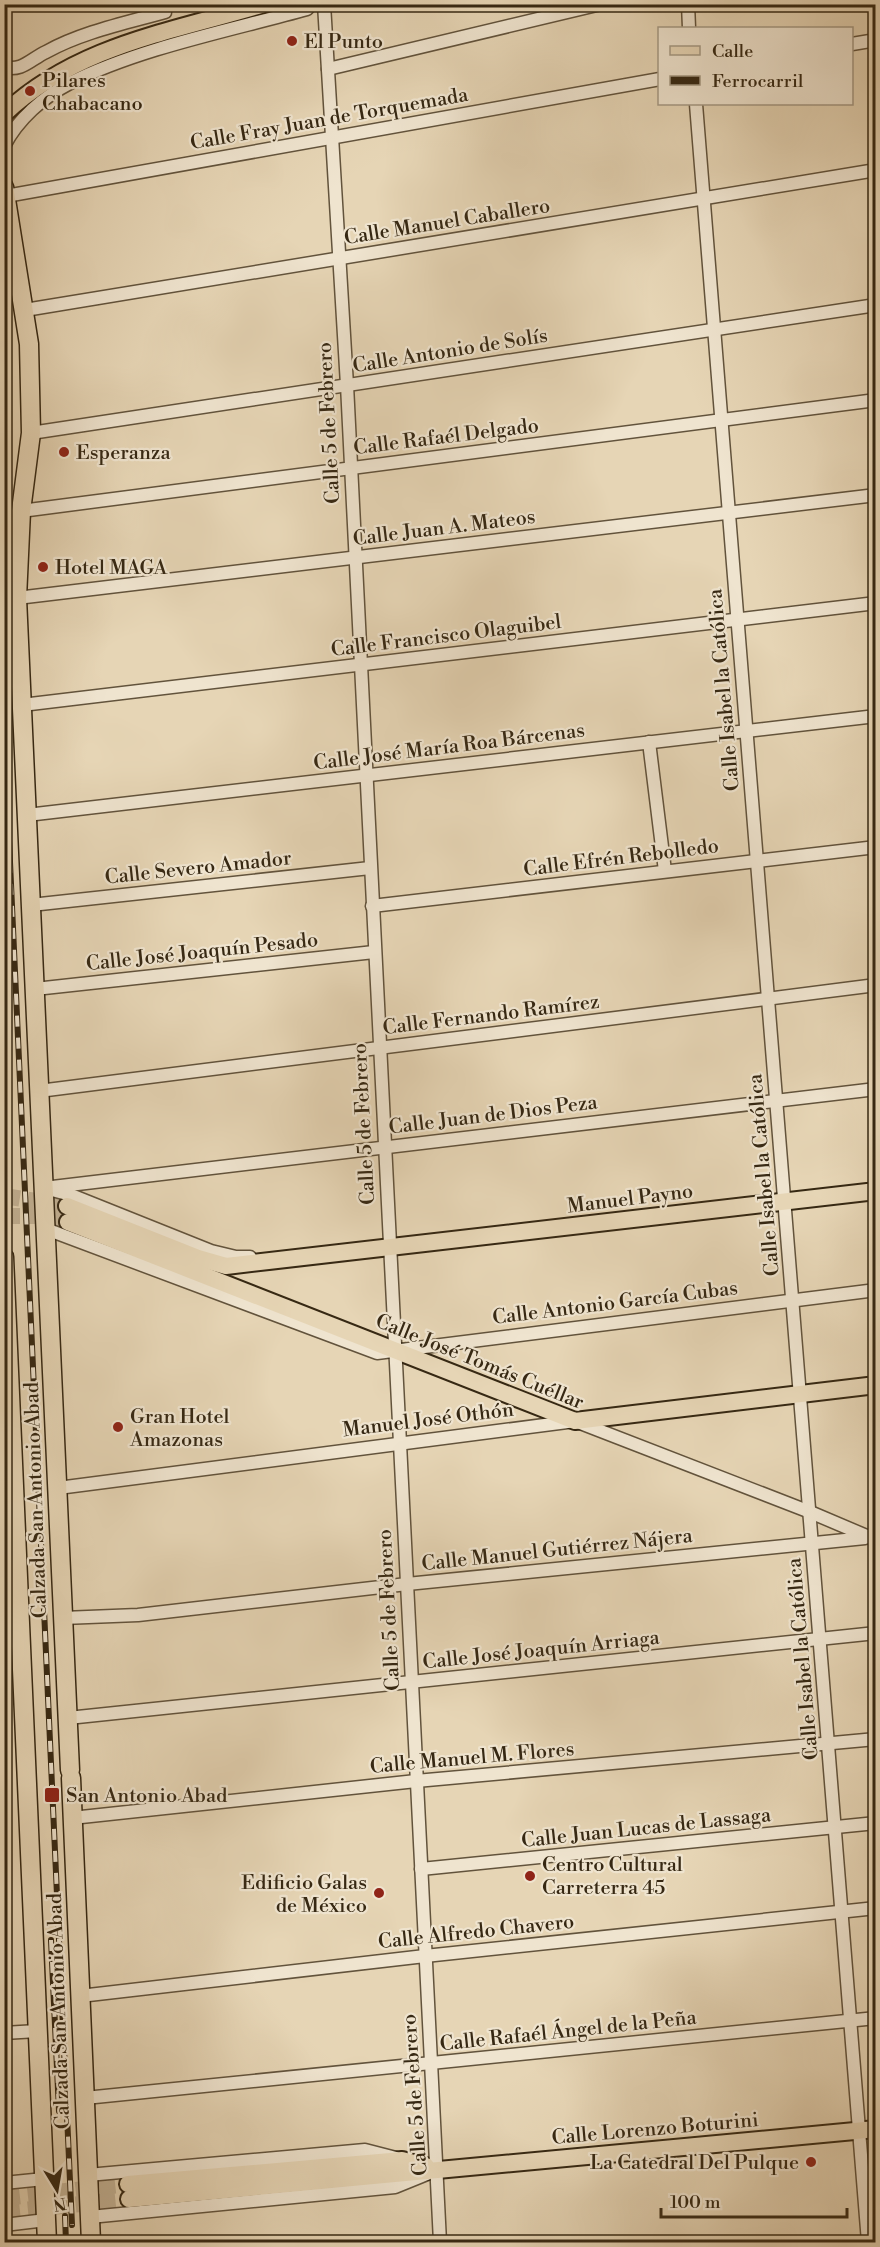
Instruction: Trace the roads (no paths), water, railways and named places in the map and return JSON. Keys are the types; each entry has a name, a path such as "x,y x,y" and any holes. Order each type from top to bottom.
{"highway":[{"name":"Calzada San Antonio Abad","path":"5,191 25,310 31,433 21,511 17,598 91,2242"},
{"name":"Calzada San Antonio Abad","path":"4,1257 12,1627 37,2031 47,2242"}],"main road":[{"path":"4,114 24,95 52,77 104,50 264,4"},
{"name":"Manuel Payno","path":"390,1248 876,1191"},
{"name":"Calle José Tomás Cuéllar","path":"390,1248 255,1264 217,1265 68,1214 575,1421"},
{"name":"Manuel José Othón","path":"575,1421 876,1385"},
{"name":"Calle Lorenzo Boturini","path":"438,2169 402,2160 129,2192 438,2169 867,2130"}],"street":[{"path":"4,146 18,124 70,83 153,52 308,9 311,4"},
{"name":"Calle 5 de Febrero","path":"324,4 347,385 383,1147 440,2242"},
{"path":"328,69 601,4"},
{"path":"688,4 690,27"},
{"path":"4,67 19,68 46,51 165,8"},
{"path":"853,45 876,40"},
{"name":"Calle Fray Juan de Torquemada","path":"5,191 332,137 658,79"},
{"name":"Calle Isabel la Católica","path":"696,105 850,2020 867,2130 868,2242"},
{"name":"Calle Manuel Caballero","path":"25,310 876,170"},
{"name":"Calle Antonio de Solís","path":"31,433 876,304"},
{"name":"Calle Rafaél Delgado","path":"21,511 876,400"},
{"name":"Calle Juan A. Mateos","path":"17,598 876,495"},
{"name":"Calle Francisco Olaguibel","path":"22,705 876,603"},
{"name":"Calle José María Roa Bárcenas","path":"27,815 876,716"},
{"path":"649,742 665,871"},
{"name":"Calle Efrén Rebolledo","path":"372,906 876,847"},
{"name":"Calle Severo Amador","path":"31,906 370,867"},
{"name":"Calle José Joaquín Pesado","path":"34,989 374,952"},
{"name":"Calle Fernando Ramírez","path":"39,1091 876,985"},
{"name":"Calle Juan de Dios Peza","path":"44,1188 876,1089"},
{"path":"44,1188 71,1195 222,1254 254,1257 303,1250 335,1254"},
{"name":"Calle Antonio García Cubas","path":"46,1229 377,1353 876,1290"},
{"name":"Manuel José Othón","path":"58,1488 575,1421"},
{"name":"Calle José Tomás Cuéllar","path":"575,1421 873,1538"},
{"name":"Calle Manuel Gutiérrez Nájera","path":"63,1618 138,1615 407,1584 812,1542 873,1538"},
{"name":"Calle José Joaquín Arriaga","path":"68,1718 876,1633"},
{"name":"Calle Manuel M. Flores","path":"72,1818 416,1781 876,1739"},
{"name":"Calle Juan Lucas de Lassaga","path":"421,1869 876,1823"},
{"name":"Calle Alfredo Chavero","path":"80,1996 425,1956 876,1908"},
{"name":"Calle Rafaél Ángel de la Peña","path":"85,2098 876,2018"},
{"path":"4,2033 37,2031"},
{"name":"Calle Lorenzo Boturini","path":"88,2175 365,2150 402,2160"},
{"name":"Calle Lorenzo Boturini","path":"90,2217 395,2187 438,2169"},
{"path":"4,2183 44,2179"},
{"path":"4,2225 45,2220"}],"tunnel":[{"path":"4,1196 67,1206"},
{"path":"4,1216 35,1216 68,1222"},
{"path":"4,2198 128,2184"},
{"path":"4,2212 129,2199"}],"railway":[{"path":"4,730 72,2225"},
{"path":"4,904 9,1002"},
{"path":"51,1940 59,2111"},
{"path":"65,2216 66,2242"}],"place":[{"name":"El Punto","path":"292,41"},
{"name":"Pilares Chabacano","path":"30,91"},
{"name":"Esperanza","path":"64,452"},
{"name":"Hotel MAGA","path":"43,567"},
{"name":"Gran Hotel Amazonas","path":"118,1427"},
{"name":"San Antonio Abad","path":"52,1795"},
{"name":"Centro Cultural Carreterra 45","path":"530,1876"},
{"name":"Edificio Galas de México","path":"379,1893"},
{"name":"La Catedral Del Pulque","path":"811,2162"}]}
